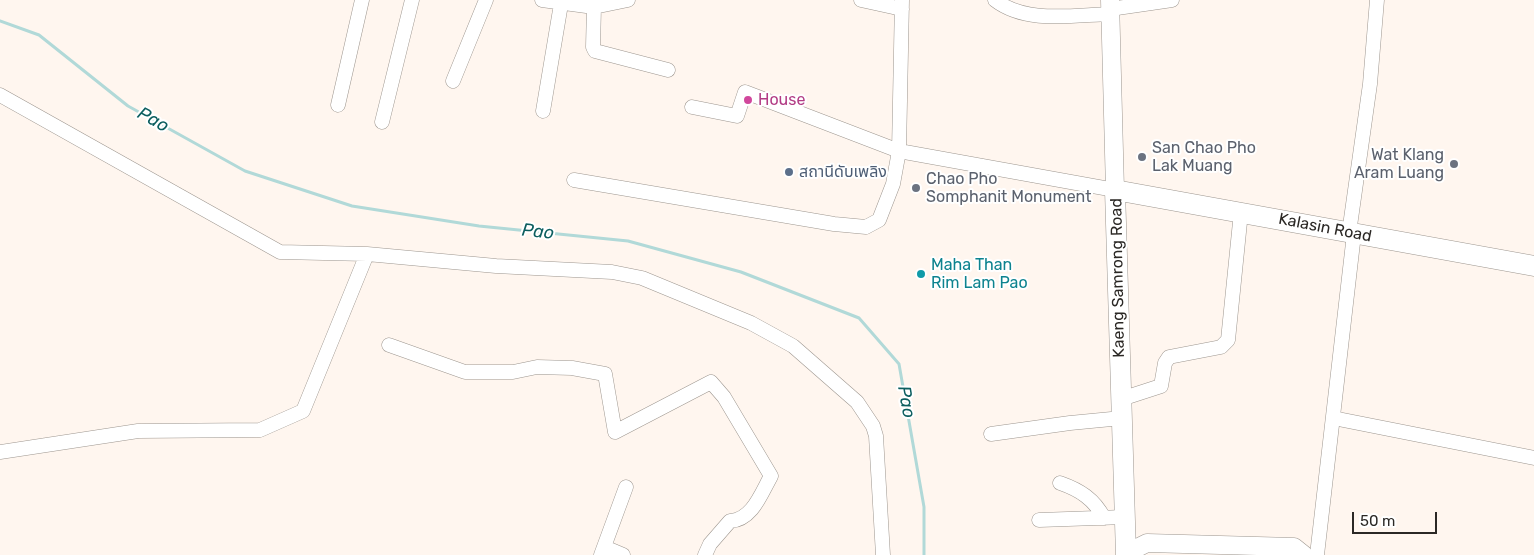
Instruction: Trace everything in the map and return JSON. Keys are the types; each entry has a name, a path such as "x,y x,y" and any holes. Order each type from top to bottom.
{"main road":[{"name":"Kalasin Road","path":"1115,190 1534,266"},
{"name":"Kaeng Samrong Road","path":"1115,190 1126,555"}],"street":[{"path":"338,105 362,0"},
{"path":"382,122 412,0"},
{"path":"453,82 486,0"},
{"path":"542,0 594,8 628,0"},
{"path":"574,180 866,227 879,220 893,184 899,151 902,4 861,0"},
{"path":"995,0 1005,8 1036,16 1172,0"},
{"path":"1317,555 1351,234 1370,84 1377,0"},
{"path":"543,111 561,4"},
{"path":"594,8 593,47 595,51 668,70"},
{"name":"Kaeng Samrong Road","path":"1110,8 1115,190"},
{"path":"692,107 737,116 745,92 899,151 1115,190"},
{"path":"0,95 280,252 367,254 496,266 629,274 751,323 793,346 857,402 873,426 876,436 883,555"},
{"path":"991,434 1070,423 1121,409 1161,386 1165,362 1170,357 1222,347 1228,340 1241,212"},
{"path":"0,452 138,431 260,430 303,412 367,254"},
{"path":"389,344 465,372 513,372 537,367 572,368 604,374 614,432 711,382 724,396 771,476 751,510 740,520 730,521 710,544 705,555"},
{"path":"1333,418 1534,458"},
{"path":"1060,483 1073,487 1093,501 1104,518"},
{"path":"623,555 602,551 626,487"},
{"path":"1039,520 1104,518 1125,520 1136,537 1147,543 1299,551 1320,532"},
{"path":"1130,555 1135,549 1147,543"}],"waterway":[{"name":"Pao","path":"0,21 39,35 128,106 245,171 352,206 479,226 628,241 741,272 859,318 899,364 924,507 924,555"}],"place":[{"name":"House","path":"748,100"},
{"name":"San Chao Pho Lak Muang","path":"1142,157"},
{"name":"Wat Klang Aram Luang","path":"1454,164"},
{"name":"สถานีดับเพลิง","path":"789,172"},
{"name":"Chao Pho Somphanit Monument","path":"916,188"},
{"name":"Maha Than Rim Lam Pao","path":"921,274"}]}
